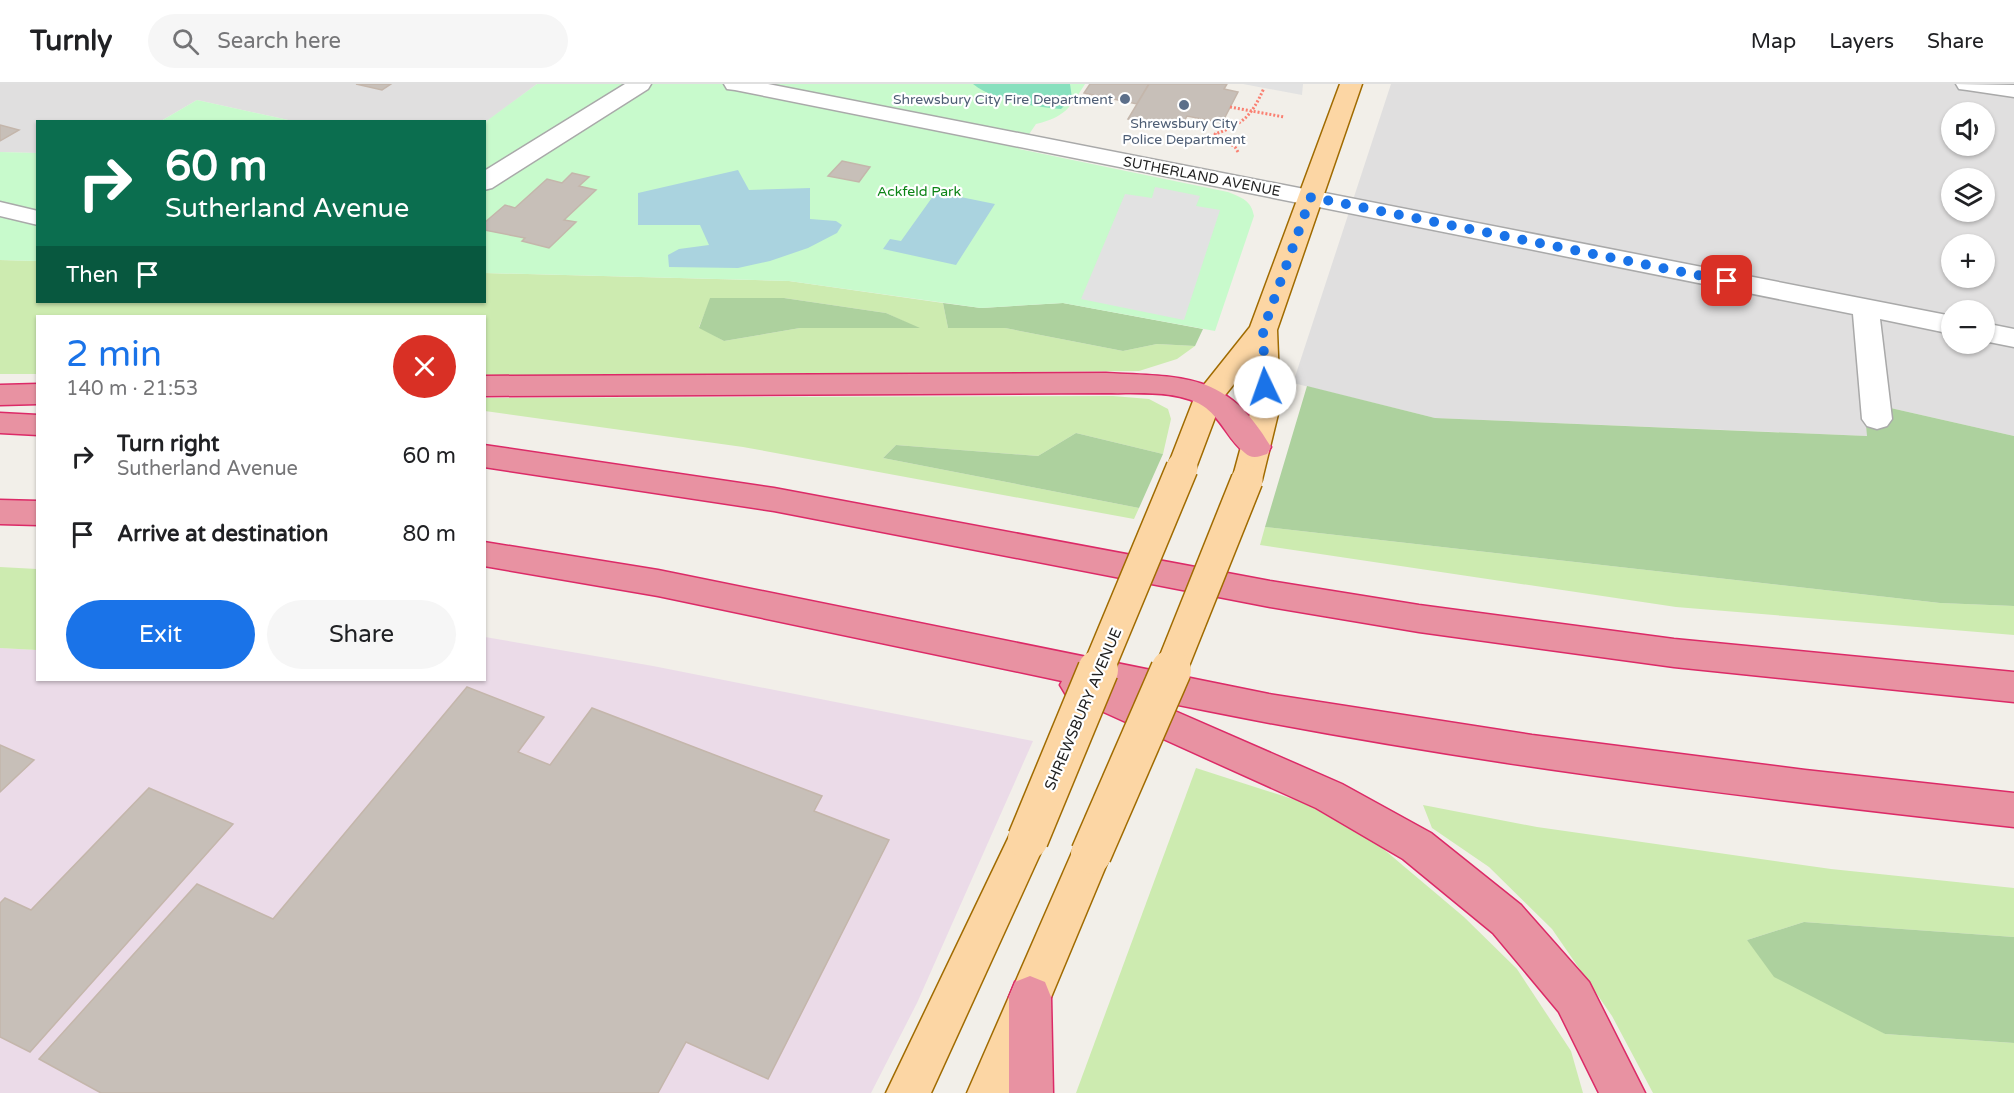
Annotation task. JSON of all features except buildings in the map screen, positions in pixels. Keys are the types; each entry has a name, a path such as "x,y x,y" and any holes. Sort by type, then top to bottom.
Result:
{"highway":[{"path":"486,386 1106,383 1167,386 1209,396 1233,418 1256,447"},
{"path":"0,395 36,394"},
{"path":"0,423 36,425"},
{"path":"486,456 608,472 817,507 1334,605 1588,643 1838,672 2014,687"},
{"path":"0,512 36,513"},
{"path":"486,554 658,583 1269,710 1532,752 1805,787 2014,810"},
{"path":"1022,660 1329,796 1418,846 1507,919 1574,997 1623,1093"},
{"path":"1030,997 1031,1093"}],"main road":[{"name":"SHREWSBURY AVENUE","path":"908,1093 1028,839 1182,468 1209,396 1263,330 1351,84"},
{"name":"SHREWSBURY AVENUE","path":"989,1093 1169,675 1247,480 1266,406 1263,330"}],"street":[{"path":"486,181 640,84"},
{"name":"SUTHERLAND AVENUE","path":"735,84 1941,324"},
{"path":"1967,84 2014,91"},
{"path":"0,209 36,216"},
{"path":"1866,309 1877,419"},
{"path":"1995,334 2014,338"}],"path":[{"path":"1240,155 1235,147 1215,134 1247,121 1264,88"},
{"path":"1230,107 1284,117"}],"shaded area":[{"path":"0,84 537,84 486,122 486,120 288,120 197,100 163,120 36,120 36,153 0,152"},
{"path":"1243,84 1303,84 1302,95"},
{"path":"1391,84 2014,84 2014,436 1864,402 1868,436 1435,418 1293,383"},
{"path":"1155,187 1200,196 1196,206 1220,210 1184,320 1081,299 1125,194 1152,198"},
{"path":"486,637 653,666 1033,741 917,1003 871,1093 0,1093 0,648 36,650 36,681 486,681"}],"green space":[{"name":"Ackfeld Park","path":"537,84 1085,84 1060,115 1036,124 1019,149 1228,192 1248,203 1254,216 1215,331 1063,303 981,308 789,281 486,273 486,122"},
{"path":"973,84 1070,84 1072,98 1061,109 1038,106 1003,99"},
{"path":"197,100 288,120 163,120"},
{"path":"0,152 36,153 36,261 0,260"},
{"path":"0,260 36,261 36,303 486,303 486,273 789,281 943,303 948,328 1005,328 1123,351 1157,344 1195,346 1177,359 1139,371 486,376 486,315 36,315 36,374 0,374","holes":["711,298 784,298 886,313 918,328 800,328 724,341 699,327"]},
{"path":"710,298 784,298 886,313 920,328 800,328 724,341 699,328"},
{"path":"943,303 981,308 1063,303 1203,329 1195,346 1157,344 1123,351 1005,328 948,328"},
{"path":"1307,386 1435,418 1867,436 1864,402 2014,436 2014,606 1940,603 1265,527"},
{"path":"1113,396 1149,399 1168,409 1171,419 1163,454 1076,433 1038,456 896,445 883,458 1139,508 1134,519 743,447 486,411 486,398"},
{"path":"1076,433 1163,454 1139,508 883,458 896,445 1038,456"},
{"path":"1265,527 1940,603 2014,606 2014,635 1676,607 1260,545"},
{"path":"0,567 36,569 36,650 0,648"},
{"path":"1196,768 1305,803 1381,847 1464,917 1517,969 1571,1051 1583,1093 1076,1093"},
{"path":"1423,805 1537,827 1831,869 2014,888 2014,937 1804,922 1747,940 1885,1034 2014,1043 2014,1093 1653,1093 1612,1016 1552,929 1489,867 1432,828"},
{"path":"1804,922 2014,937 2014,1043 1885,1034 1774,977 1747,940"}],"water":[{"path":"738,170 749,190 810,188 810,219 836,221 842,225 837,233 808,248 770,261 738,268 669,267 668,255 679,249 709,245 700,225 638,225 638,193"},
{"path":"936,192 995,204 956,265 883,249 890,239 901,241"}],"place":[{"name":"Shrewsbury City Fire Department","path":"1125,99"},
{"name":"Shrewsbury City Police Department","path":"1184,105"}],"route":[{"path":"1265,387 1263,330 1311,197 1727,281"}]}
